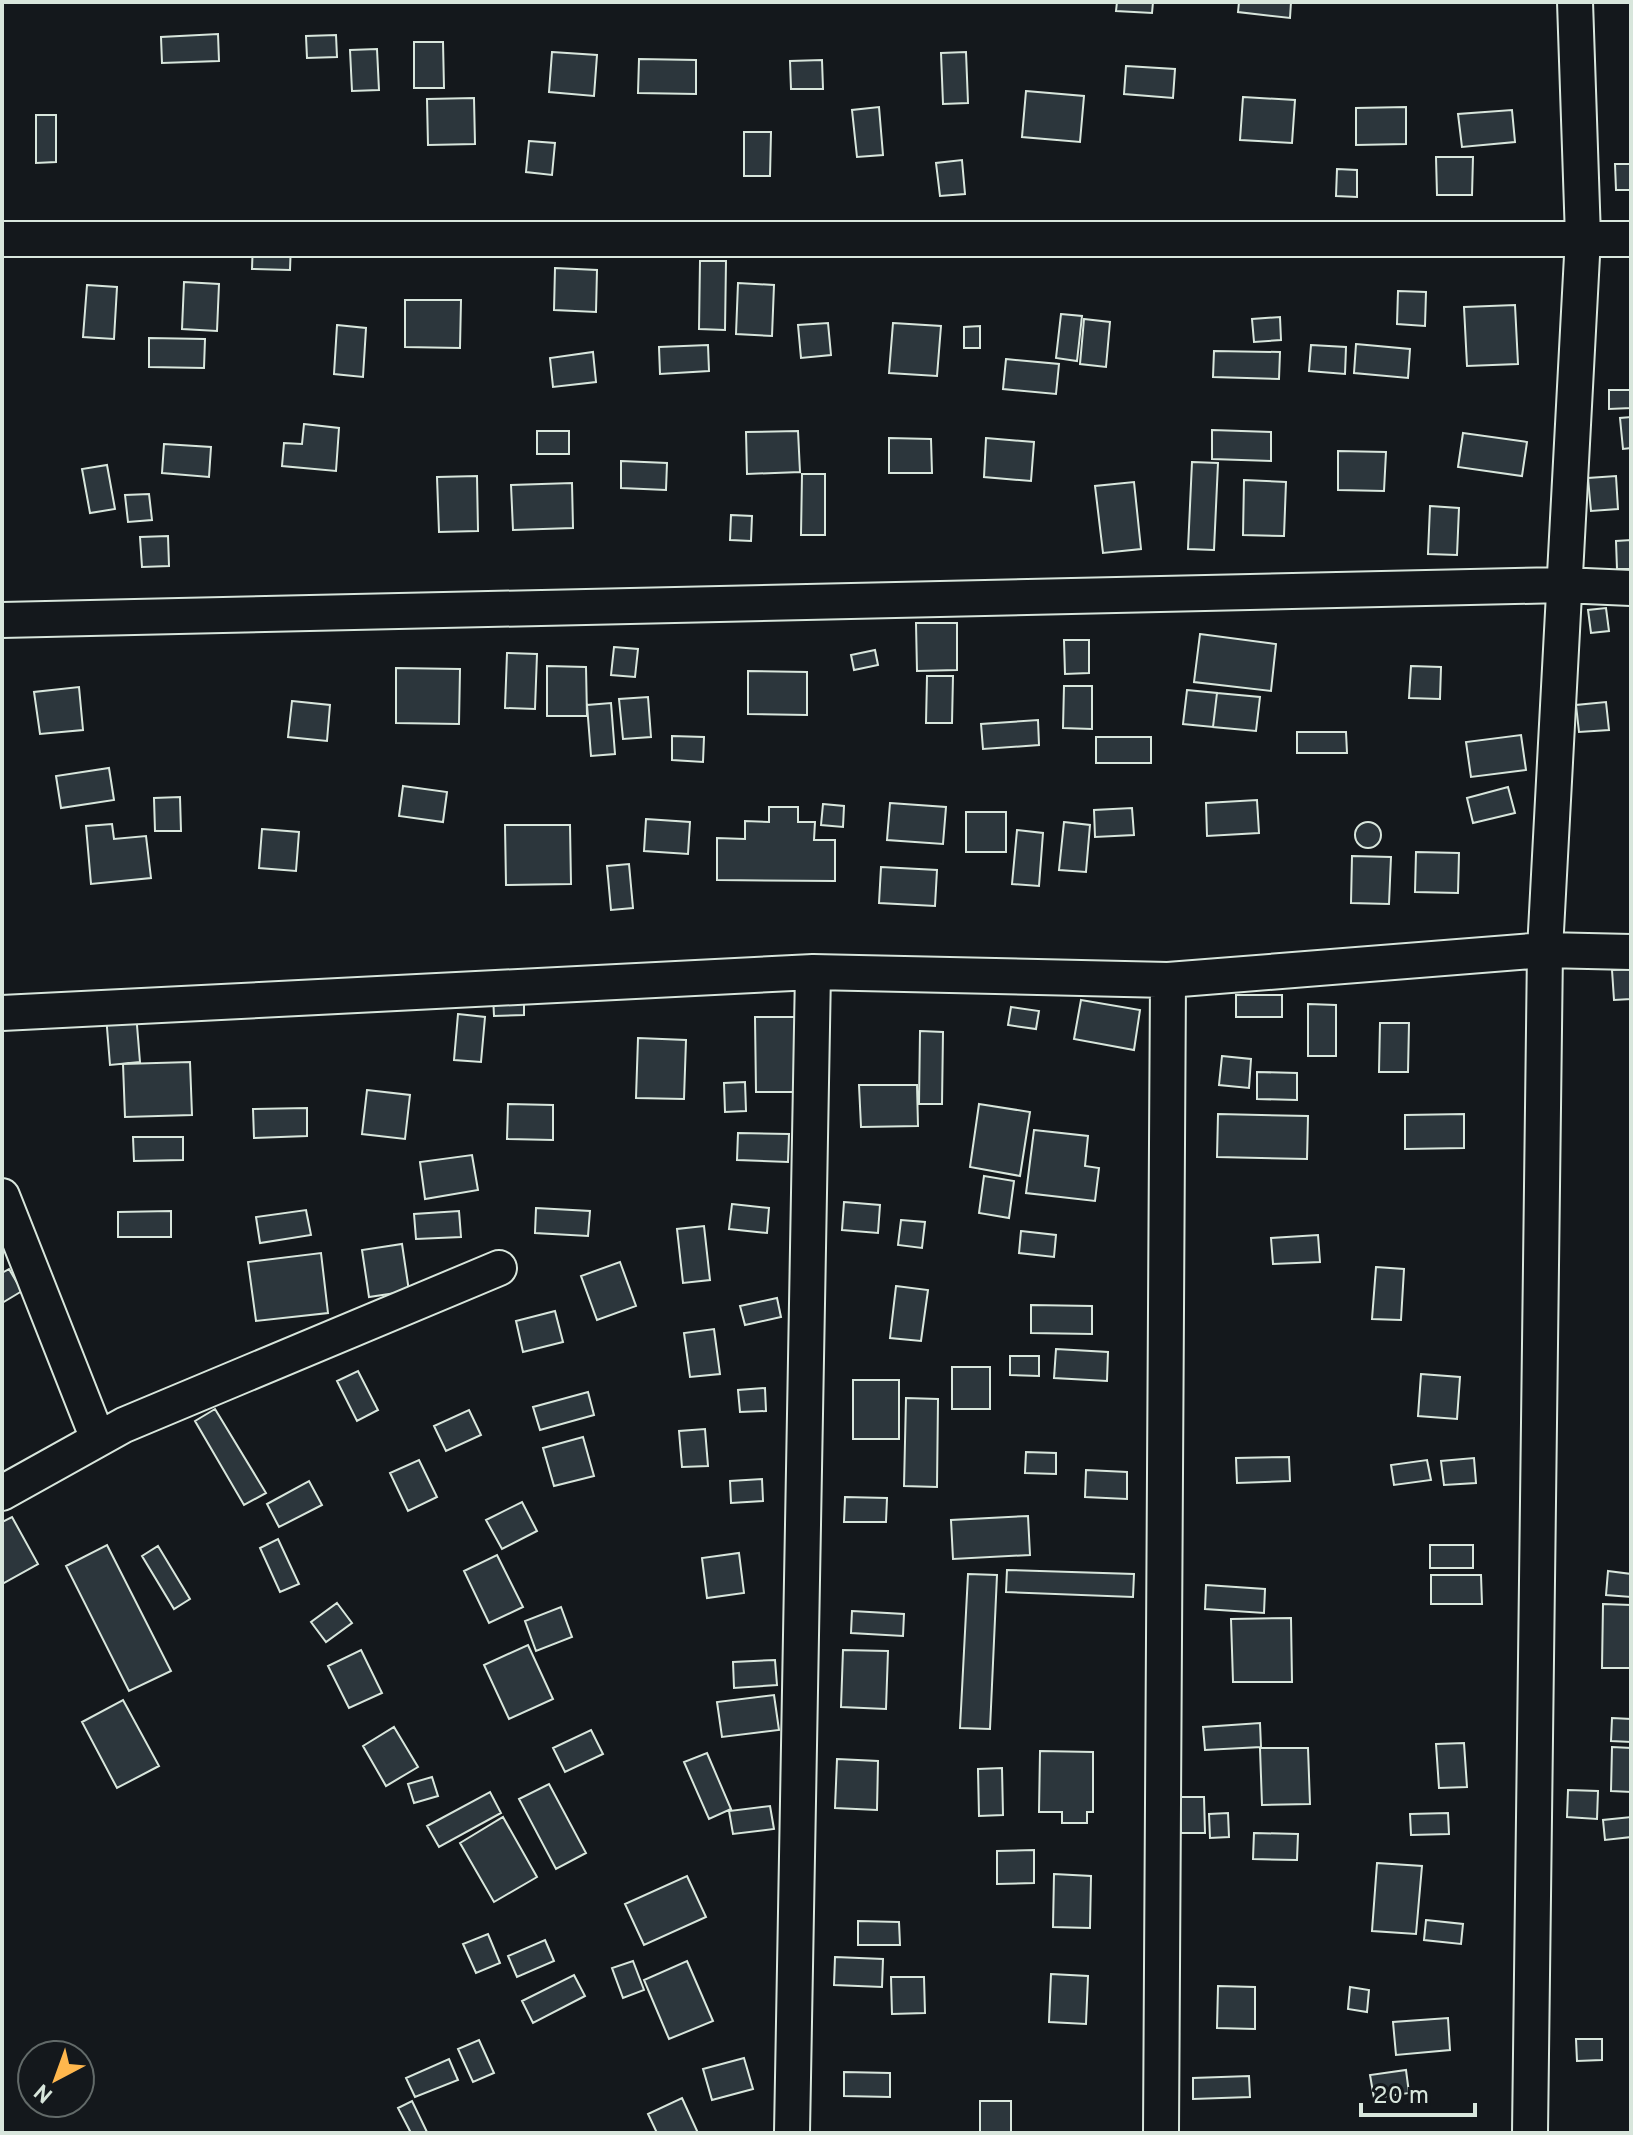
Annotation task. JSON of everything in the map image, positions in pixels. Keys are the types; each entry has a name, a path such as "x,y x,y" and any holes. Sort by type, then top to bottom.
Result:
{"street":[{"path":"1530,2133 1545,950 1583,237 1575,2"},
{"path":"2,239 1631,239"},
{"path":"2,620 1563,585 1631,588"},
{"path":"2,1013 813,972 1168,980 1545,950 1631,952"},
{"path":"792,2133 813,972"},
{"path":"1161,2133 1168,980"},
{"path":"2,1196 98,1439"},
{"path":"2,1493 124,1425 499,1268"}],"building":[{"path":"1117,2 1153,2 1152,13 1116,11"},
{"path":"1239,2 1291,2 1290,18 1238,12"},
{"path":"218,34 219,61 162,63 161,37"},
{"path":"336,35 337,57 307,58 306,36"},
{"path":"414,42 443,42 444,88 414,88"},
{"path":"377,49 379,90 352,91 350,50"},
{"path":"552,52 597,55 594,96 549,92"},
{"path":"966,52 968,103 943,104 941,53"},
{"path":"639,59 696,60 696,94 638,93"},
{"path":"822,60 823,89 791,89 790,61"},
{"path":"1126,66 1175,69 1173,98 1124,94"},
{"path":"1026,91 1084,96 1080,142 1022,137"},
{"path":"1243,97 1295,100 1292,143 1240,140"},
{"path":"474,98 475,144 428,145 427,99"},
{"path":"879,107 883,155 857,157 852,110"},
{"path":"1406,107 1406,144 1356,145 1356,108"},
{"path":"1512,110 1515,142 1462,147 1458,114"},
{"path":"36,115 56,115 56,162 36,163"},
{"path":"744,132 771,132 770,176 744,176"},
{"path":"529,141 555,143 552,175 526,172"},
{"path":"1436,157 1473,157 1472,195 1437,195"},
{"path":"962,160 965,194 940,196 936,163"},
{"path":"1615,164 1631,164 1631,190 1616,190"},
{"path":"1337,169 1357,170 1357,197 1336,196"},
{"path":"253,241 291,242 290,270 252,269"},
{"path":"700,261 726,261 725,330 699,329"},
{"path":"555,268 597,270 596,312 554,310"},
{"path":"184,282 219,284 217,331 182,329"},
{"path":"738,283 774,285 772,336 736,334"},
{"path":"87,285 117,287 114,339 83,337"},
{"path":"1398,291 1426,292 1425,326 1397,324"},
{"path":"405,300 461,300 460,348 405,347"},
{"path":"1515,305 1518,364 1467,366 1464,307"},
{"path":"1061,314 1082,316 1077,361 1056,358"},
{"path":"1280,317 1281,340 1254,342 1252,319"},
{"path":"1084,319 1110,322 1106,367 1080,364"},
{"path":"828,323 831,355 801,358 798,325"},
{"path":"893,323 941,326 937,376 889,373"},
{"path":"337,325 366,328 363,377 334,374"},
{"path":"980,326 980,348 964,348 964,327"},
{"path":"149,338 205,339 204,368 149,367"},
{"path":"1356,344 1410,349 1408,378 1354,373"},
{"path":"708,345 709,371 660,374 659,347"},
{"path":"1311,345 1346,347 1345,374 1309,371"},
{"path":"1214,351 1280,352 1279,379 1213,377"},
{"path":"593,352 596,382 553,387 550,358"},
{"path":"1006,359 1059,364 1056,394 1003,389"},
{"path":"1609,390 1631,390 1631,408 1609,409"},
{"path":"1631,417 1631,448 1623,449 1620,418"},
{"path":"304,424 339,428 336,471 282,466 284,443 302,444"},
{"path":"1212,430 1271,432 1271,461 1212,459"},
{"path":"537,431 569,431 569,454 537,454"},
{"path":"798,431 800,472 747,474 746,432"},
{"path":"1463,433 1527,442 1522,476 1458,467"},
{"path":"889,438 931,439 932,473 889,473"},
{"path":"986,438 1034,442 1031,481 984,477"},
{"path":"164,444 211,447 209,477 162,473"},
{"path":"1338,451 1386,452 1384,491 1338,490"},
{"path":"621,461 667,463 666,490 621,488"},
{"path":"1192,462 1218,463 1214,550 1188,549"},
{"path":"107,465 115,509 90,513 82,469"},
{"path":"802,474 825,474 825,535 801,535"},
{"path":"477,476 478,531 439,532 437,477"},
{"path":"1616,476 1618,509 1591,511 1588,478"},
{"path":"1244,480 1286,482 1284,536 1243,535"},
{"path":"1134,482 1141,549 1103,553 1095,486"},
{"path":"572,483 573,528 513,530 511,485"},
{"path":"149,494 152,520 128,522 125,495"},
{"path":"1430,506 1459,508 1457,555 1428,554"},
{"path":"731,515 752,516 751,541 730,540"},
{"path":"168,536 169,566 142,567 140,537"},
{"path":"1631,540 1631,569 1617,569 1616,541"},
{"path":"1606,608 1609,631 1591,633 1588,610"},
{"path":"916,623 957,623 957,670 917,671"},
{"path":"1200,634 1276,644 1271,691 1194,682"},
{"path":"1064,640 1089,640 1089,673 1065,674"},
{"path":"614,647 638,649 635,677 611,675"},
{"path":"875,650 878,665 854,670 851,655"},
{"path":"507,653 537,654 535,709 505,708"},
{"path":"547,666 586,667 587,716 547,716"},
{"path":"1411,666 1441,667 1440,699 1409,698"},
{"path":"396,668 460,669 459,724 396,723"},
{"path":"748,671 807,672 807,715 748,714"},
{"path":"927,676 953,676 952,723 926,723"},
{"path":"1064,686 1092,686 1092,729 1063,728"},
{"path":"79,687 83,730 40,734 34,692"},
{"path":"1187,690 1217,693 1213,727 1183,724"},
{"path":"1217,693 1260,697 1256,731 1213,727"},
{"path":"648,697 651,737 623,739 619,699"},
{"path":"292,701 330,705 327,741 288,737"},
{"path":"1606,702 1609,730 1579,732 1576,705"},
{"path":"611,703 615,754 591,756 587,705"},
{"path":"1038,720 1039,745 983,749 981,724"},
{"path":"1297,732 1346,732 1347,753 1297,753"},
{"path":"1521,735 1526,770 1471,777 1466,742"},
{"path":"672,736 704,737 703,762 672,760"},
{"path":"1096,737 1151,737 1151,763 1096,763"},
{"path":"109,768 114,800 61,808 56,776"},
{"path":"403,786 447,792 443,822 399,816"},
{"path":"1508,787 1515,813 1473,823 1467,798"},
{"path":"180,797 181,831 155,831 154,798"},
{"path":"1257,800 1259,833 1207,836 1206,803"},
{"path":"890,803 946,807 943,844 887,840"},
{"path":"823,804 844,806 843,827 821,825"},
{"path":"769,807 798,807 798,822 815,822 814,840 835,840 835,881 717,880 717,838 745,839 745,821 769,822"},
{"path":"1132,808 1134,835 1095,837 1094,810"},
{"path":"966,812 1006,812 1006,852 966,852"},
{"path":"646,819 690,822 688,854 644,851"},
{"path":"1064,822 1090,825 1086,872 1059,870"},
{"path":"1368,822 1377,826 1381,835 1377,844 1368,848 1359,844 1355,835 1359,826"},
{"path":"112,824 114,839 146,836 151,878 91,884 86,826"},
{"path":"505,825 570,825 571,884 506,885"},
{"path":"262,829 299,832 296,871 259,868"},
{"path":"1017,830 1043,833 1039,886 1012,884"},
{"path":"1416,852 1459,853 1458,893 1415,892"},
{"path":"1352,856 1391,857 1389,904 1351,903"},
{"path":"629,864 633,908 611,910 607,866"},
{"path":"881,867 937,870 935,906 879,903"},
{"path":"1631,969 1631,999 1614,1000 1612,970"},
{"path":"524,994 524,1015 494,1016 493,995"},
{"path":"1236,995 1282,995 1282,1017 1236,1017"},
{"path":"1081,1000 1140,1010 1134,1050 1074,1039"},
{"path":"1308,1004 1336,1005 1336,1056 1308,1056"},
{"path":"1011,1007 1039,1011 1036,1029 1008,1025"},
{"path":"136,1013 140,1062 110,1065 106,1015"},
{"path":"458,1014 485,1017 481,1062 454,1060"},
{"path":"755,1017 808,1017 809,1092 756,1092"},
{"path":"1380,1023 1409,1023 1408,1072 1379,1072"},
{"path":"920,1031 943,1032 942,1104 919,1104"},
{"path":"638,1038 686,1040 684,1099 636,1098"},
{"path":"1222,1056 1251,1059 1249,1088 1219,1085"},
{"path":"190,1062 192,1115 125,1117 123,1064"},
{"path":"1257,1072 1297,1073 1297,1100 1257,1099"},
{"path":"745,1082 746,1111 725,1112 724,1083"},
{"path":"859,1085 917,1085 918,1126 861,1127"},
{"path":"367,1090 410,1095 405,1139 362,1134"},
{"path":"508,1104 553,1105 553,1140 507,1139"},
{"path":"979,1104 1030,1112 1020,1176 970,1167"},
{"path":"307,1108 307,1136 254,1138 253,1109"},
{"path":"1218,1114 1308,1116 1307,1159 1217,1157"},
{"path":"1464,1114 1464,1148 1405,1149 1405,1115"},
{"path":"1034,1130 1088,1136 1085,1166 1099,1168 1095,1201 1026,1193"},
{"path":"738,1133 789,1134 788,1162 737,1160"},
{"path":"133,1137 183,1137 183,1160 134,1161"},
{"path":"472,1155 478,1190 425,1199 420,1162"},
{"path":"984,1176 1014,1181 1009,1218 979,1213"},
{"path":"844,1202 880,1205 878,1233 842,1230"},
{"path":"732,1204 769,1208 767,1233 729,1229"},
{"path":"536,1208 590,1211 588,1236 535,1233"},
{"path":"306,1210 311,1235 260,1243 256,1217"},
{"path":"171,1211 171,1237 118,1237 118,1212"},
{"path":"459,1211 461,1237 416,1239 414,1214"},
{"path":"901,1220 925,1222 922,1248 898,1245"},
{"path":"704,1226 710,1280 683,1283 677,1229"},
{"path":"1021,1231 1056,1235 1054,1257 1019,1253"},
{"path":"1318,1235 1320,1262 1273,1264 1271,1238"},
{"path":"402,1244 409,1291 369,1297 362,1250"},
{"path":"321,1253 328,1313 256,1321 248,1262"},
{"path":"620,1262 636,1306 597,1320 581,1276"},
{"path":"1376,1267 1404,1269 1401,1320 1372,1319"},
{"path":"9,1269 22,1291 2,1303 2,1273"},
{"path":"896,1286 928,1290 921,1341 890,1338"},
{"path":"777,1298 781,1317 745,1325 740,1306"},
{"path":"1031,1305 1092,1306 1092,1334 1031,1333"},
{"path":"555,1311 563,1342 523,1352 516,1321"},
{"path":"714,1329 720,1374 690,1377 684,1333"},
{"path":"1056,1349 1108,1352 1107,1381 1054,1378"},
{"path":"1010,1356 1039,1356 1039,1376 1010,1375"},
{"path":"952,1367 990,1367 990,1409 952,1409"},
{"path":"358,1371 378,1410 357,1421 337,1381"},
{"path":"1421,1374 1460,1377 1457,1419 1418,1416"},
{"path":"853,1380 899,1380 899,1439 853,1439"},
{"path":"765,1388 766,1411 740,1412 738,1390"},
{"path":"588,1392 594,1415 540,1430 533,1407"},
{"path":"906,1398 938,1399 937,1487 904,1486"},
{"path":"215,1409 266,1493 244,1505 195,1421"},
{"path":"469,1410 481,1435 446,1451 434,1426"},
{"path":"705,1429 708,1466 682,1467 679,1431"},
{"path":"583,1437 594,1476 554,1486 543,1448"},
{"path":"1026,1452 1056,1453 1056,1474 1025,1473"},
{"path":"1289,1457 1290,1481 1237,1483 1236,1458"},
{"path":"1474,1458 1476,1483 1444,1485 1441,1461"},
{"path":"419,1460 437,1497 408,1511 390,1473"},
{"path":"1427,1460 1431,1480 1394,1485 1391,1465"},
{"path":"1086,1470 1127,1472 1127,1499 1085,1497"},
{"path":"762,1479 763,1501 731,1503 730,1481"},
{"path":"309,1481 322,1505 279,1527 267,1504"},
{"path":"845,1497 887,1498 886,1522 844,1522"},
{"path":"522,1502 537,1531 502,1549 486,1520"},
{"path":"1028,1516 1030,1555 953,1559 951,1520"},
{"path":"12,1517 38,1564 2,1584 2,1522"},
{"path":"278,1539 299,1584 280,1592 260,1548"},
{"path":"107,1545 171,1671 129,1691 66,1566"},
{"path":"1430,1545 1473,1545 1473,1568 1430,1568"},
{"path":"158,1546 190,1599 174,1609 142,1556"},
{"path":"739,1553 744,1593 707,1598 702,1558"},
{"path":"497,1555 523,1607 489,1623 464,1571"},
{"path":"1007,1570 1134,1574 1133,1597 1006,1592"},
{"path":"1608,1571 1631,1574 1631,1597 1606,1595"},
{"path":"968,1574 997,1575 990,1729 960,1728"},
{"path":"1431,1575 1481,1575 1482,1604 1431,1604"},
{"path":"1206,1585 1265,1589 1264,1613 1205,1609"},
{"path":"337,1603 352,1623 326,1642 311,1622"},
{"path":"1603,1604 1631,1605 1631,1668 1602,1668"},
{"path":"561,1607 572,1637 536,1651 525,1621"},
{"path":"852,1611 904,1614 903,1636 851,1633"},
{"path":"1291,1618 1292,1682 1233,1682 1231,1619"},
{"path":"528,1645 553,1699 509,1719 484,1665"},
{"path":"361,1650 382,1693 349,1708 328,1666"},
{"path":"843,1650 888,1651 886,1709 841,1707"},
{"path":"775,1660 777,1685 734,1688 733,1662"},
{"path":"774,1695 779,1730 722,1737 717,1702"},
{"path":"123,1700 159,1766 117,1788 82,1722"},
{"path":"1612,1718 1631,1719 1631,1742 1611,1741"},
{"path":"1260,1723 1261,1747 1205,1750 1203,1727"},
{"path":"394,1727 418,1767 386,1786 363,1746"},
{"path":"591,1730 603,1754 565,1772 553,1748"},
{"path":"1464,1743 1467,1787 1439,1788 1436,1744"},
{"path":"1612,1747 1631,1748 1631,1792 1611,1791"},
{"path":"1260,1748 1308,1748 1310,1804 1262,1805"},
{"path":"1040,1751 1093,1752 1093,1812 1087,1812 1087,1823 1062,1823 1062,1812 1039,1812"},
{"path":"707,1753 731,1809 709,1819 684,1762"},
{"path":"837,1759 878,1761 877,1810 835,1808"},
{"path":"1002,1768 1003,1815 979,1816 978,1769"},
{"path":"432,1777 438,1796 414,1803 408,1784"},
{"path":"549,1784 586,1853 556,1869 519,1799"},
{"path":"1568,1790 1598,1791 1597,1819 1567,1817"},
{"path":"490,1792 501,1813 439,1847 427,1826"},
{"path":"1180,1797 1204,1797 1205,1833 1181,1833"},
{"path":"770,1806 774,1829 733,1834 729,1811"},
{"path":"1228,1813 1229,1837 1210,1838 1209,1814"},
{"path":"1448,1813 1449,1834 1411,1835 1410,1814"},
{"path":"503,1817 537,1877 494,1902 460,1843"},
{"path":"1631,1817 1631,1837 1605,1840 1603,1820"},
{"path":"1254,1833 1298,1834 1297,1860 1253,1859"},
{"path":"1034,1850 1034,1883 997,1884 997,1851"},
{"path":"1377,1863 1422,1866 1416,1934 1372,1931"},
{"path":"1054,1874 1091,1876 1090,1928 1053,1927"},
{"path":"687,1876 706,1917 644,1945 625,1904"},
{"path":"1426,1920 1463,1924 1461,1944 1424,1940"},
{"path":"858,1921 899,1922 900,1945 858,1945"},
{"path":"488,1934 500,1963 476,1973 463,1944"},
{"path":"545,1940 554,1961 517,1977 508,1956"},
{"path":"835,1957 883,1959 882,1987 834,1985"},
{"path":"633,1961 644,1990 623,1998 612,1968"},
{"path":"687,1961 713,2021 669,2039 644,1980"},
{"path":"1051,1974 1088,1976 1086,2024 1049,2022"},
{"path":"574,1975 585,1996 533,2023 522,2001"},
{"path":"891,1977 924,1977 925,2013 892,2014"},
{"path":"1218,1986 1255,1987 1255,2029 1217,2028"},
{"path":"1350,1987 1369,1990 1367,2012 1348,2009"},
{"path":"1448,2018 1450,2050 1396,2055 1393,2022"},
{"path":"1576,2039 1602,2039 1602,2060 1577,2061"},
{"path":"479,2040 494,2073 473,2082 458,2049"},
{"path":"744,2058 753,2089 712,2100 703,2069"},
{"path":"449,2059 458,2080 415,2097 406,2078"},
{"path":"1406,2070 1409,2093 1374,2098 1370,2075"},
{"path":"844,2072 890,2073 890,2097 844,2096"},
{"path":"1249,2076 1250,2097 1193,2099 1193,2078"},
{"path":"682,2098 698,2133 657,2133 648,2114"},
{"path":"412,2101 425,2133 411,2133 398,2108"},
{"path":"980,2101 1011,2101 1011,2133 980,2133"}]}
